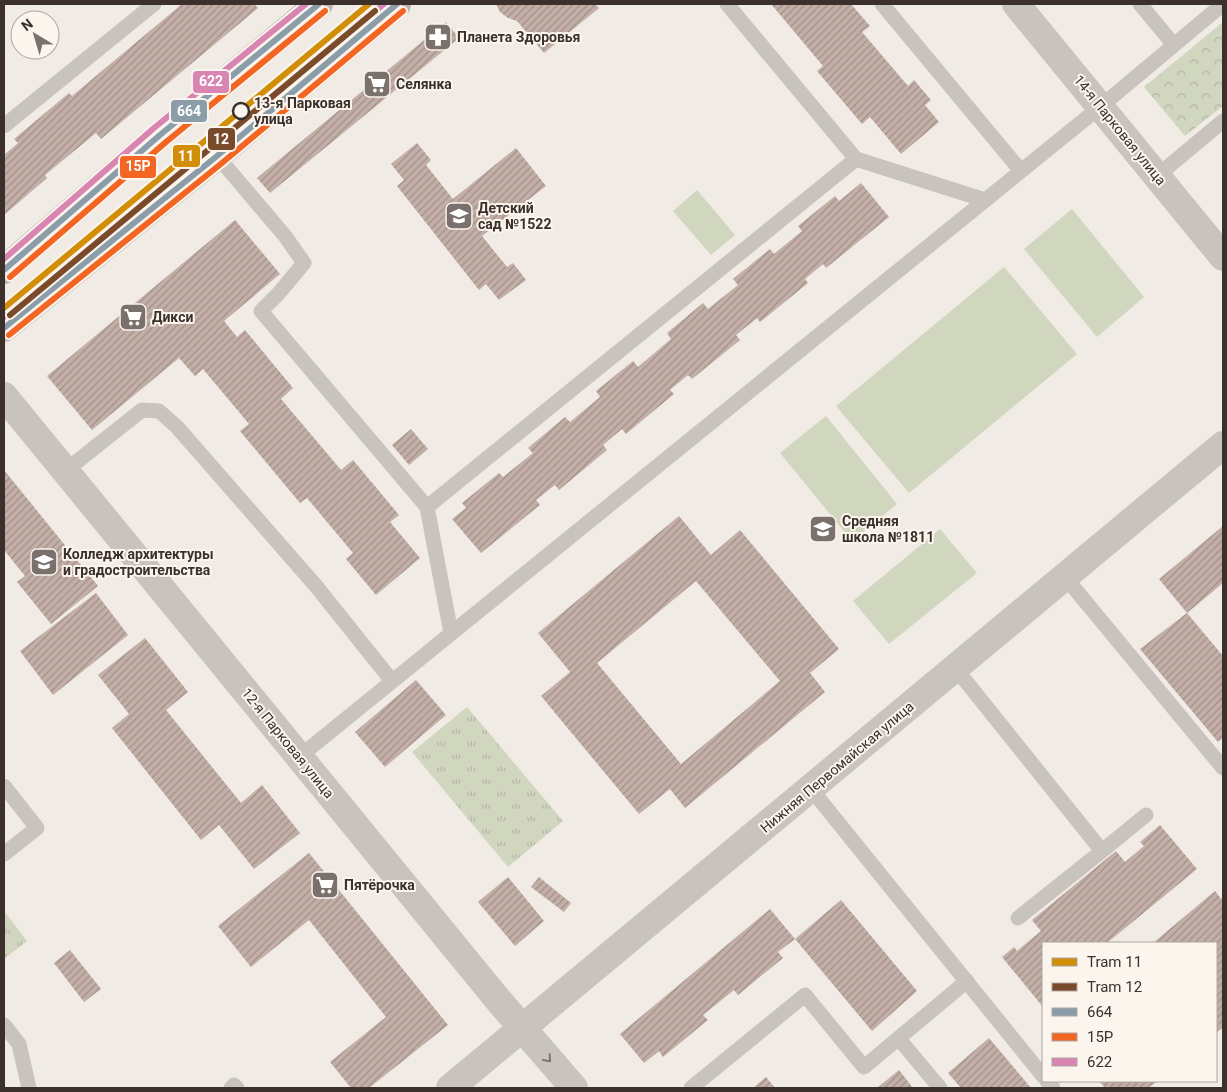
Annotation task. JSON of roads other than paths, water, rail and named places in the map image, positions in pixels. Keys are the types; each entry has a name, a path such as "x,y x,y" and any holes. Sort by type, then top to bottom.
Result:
{"main road":[{"path":"4,270 160,135 319,4"},
{"path":"4,328 217,156 392,5"}],"street":[{"name":"14-я Парковая улица","path":"1016,4 1223,257"},
{"name":"12-я Парковая улица","path":"4,396 522,1029 574,1088"},
{"name":"Нижняя Первомайская улица","path":"450,1088 1223,445"}],"lane":[{"path":"4,126 154,4"},
{"path":"727,4 856,159 985,200"},
{"path":"882,4 1021,170"},
{"path":"1140,4 1174,45"},
{"path":"299,757 1100,107 1223,4"},
{"path":"1157,176 1223,121"},
{"path":"217,156 285,236 304,263 280,293 261,311 427,508 451,633"},
{"path":"427,508 856,159"},
{"path":"65,471 142,410 159,411 177,427 316,586 348,637 392,681"},
{"path":"1065,577 1223,768"},
{"path":"956,669 1102,851"},
{"path":"4,786 37,828 4,854"},
{"path":"811,789 1042,1075"},
{"path":"1018,918 1146,815"},
{"path":"692,1088 805,995 864,1067 967,982"},
{"path":"4,1025 19,1044 29,1088"},
{"path":"899,1039 932,1085"},
{"path":"231,1088 234,1085 237,1088"}],"tram line":[{"name":"11","path":"4,308 369,4"},
{"name":"12","path":"10,315 375,11"}],"place":[{"name":"Планета Здоровья","path":"438,37"},
{"name":"Селянка","path":"377,84"},
{"name":"13-я Парковая улица","path":"241,111"},
{"name":"Детский сад №1522","path":"459,216"},
{"name":"Дикси","path":"133,317"},
{"name":"Средняя школа №1811","path":"823,529"},
{"name":"Колледж архитектуры и градостроительства","path":"44,562"},
{"name":"Пятёрочка","path":"325,885"}]}
